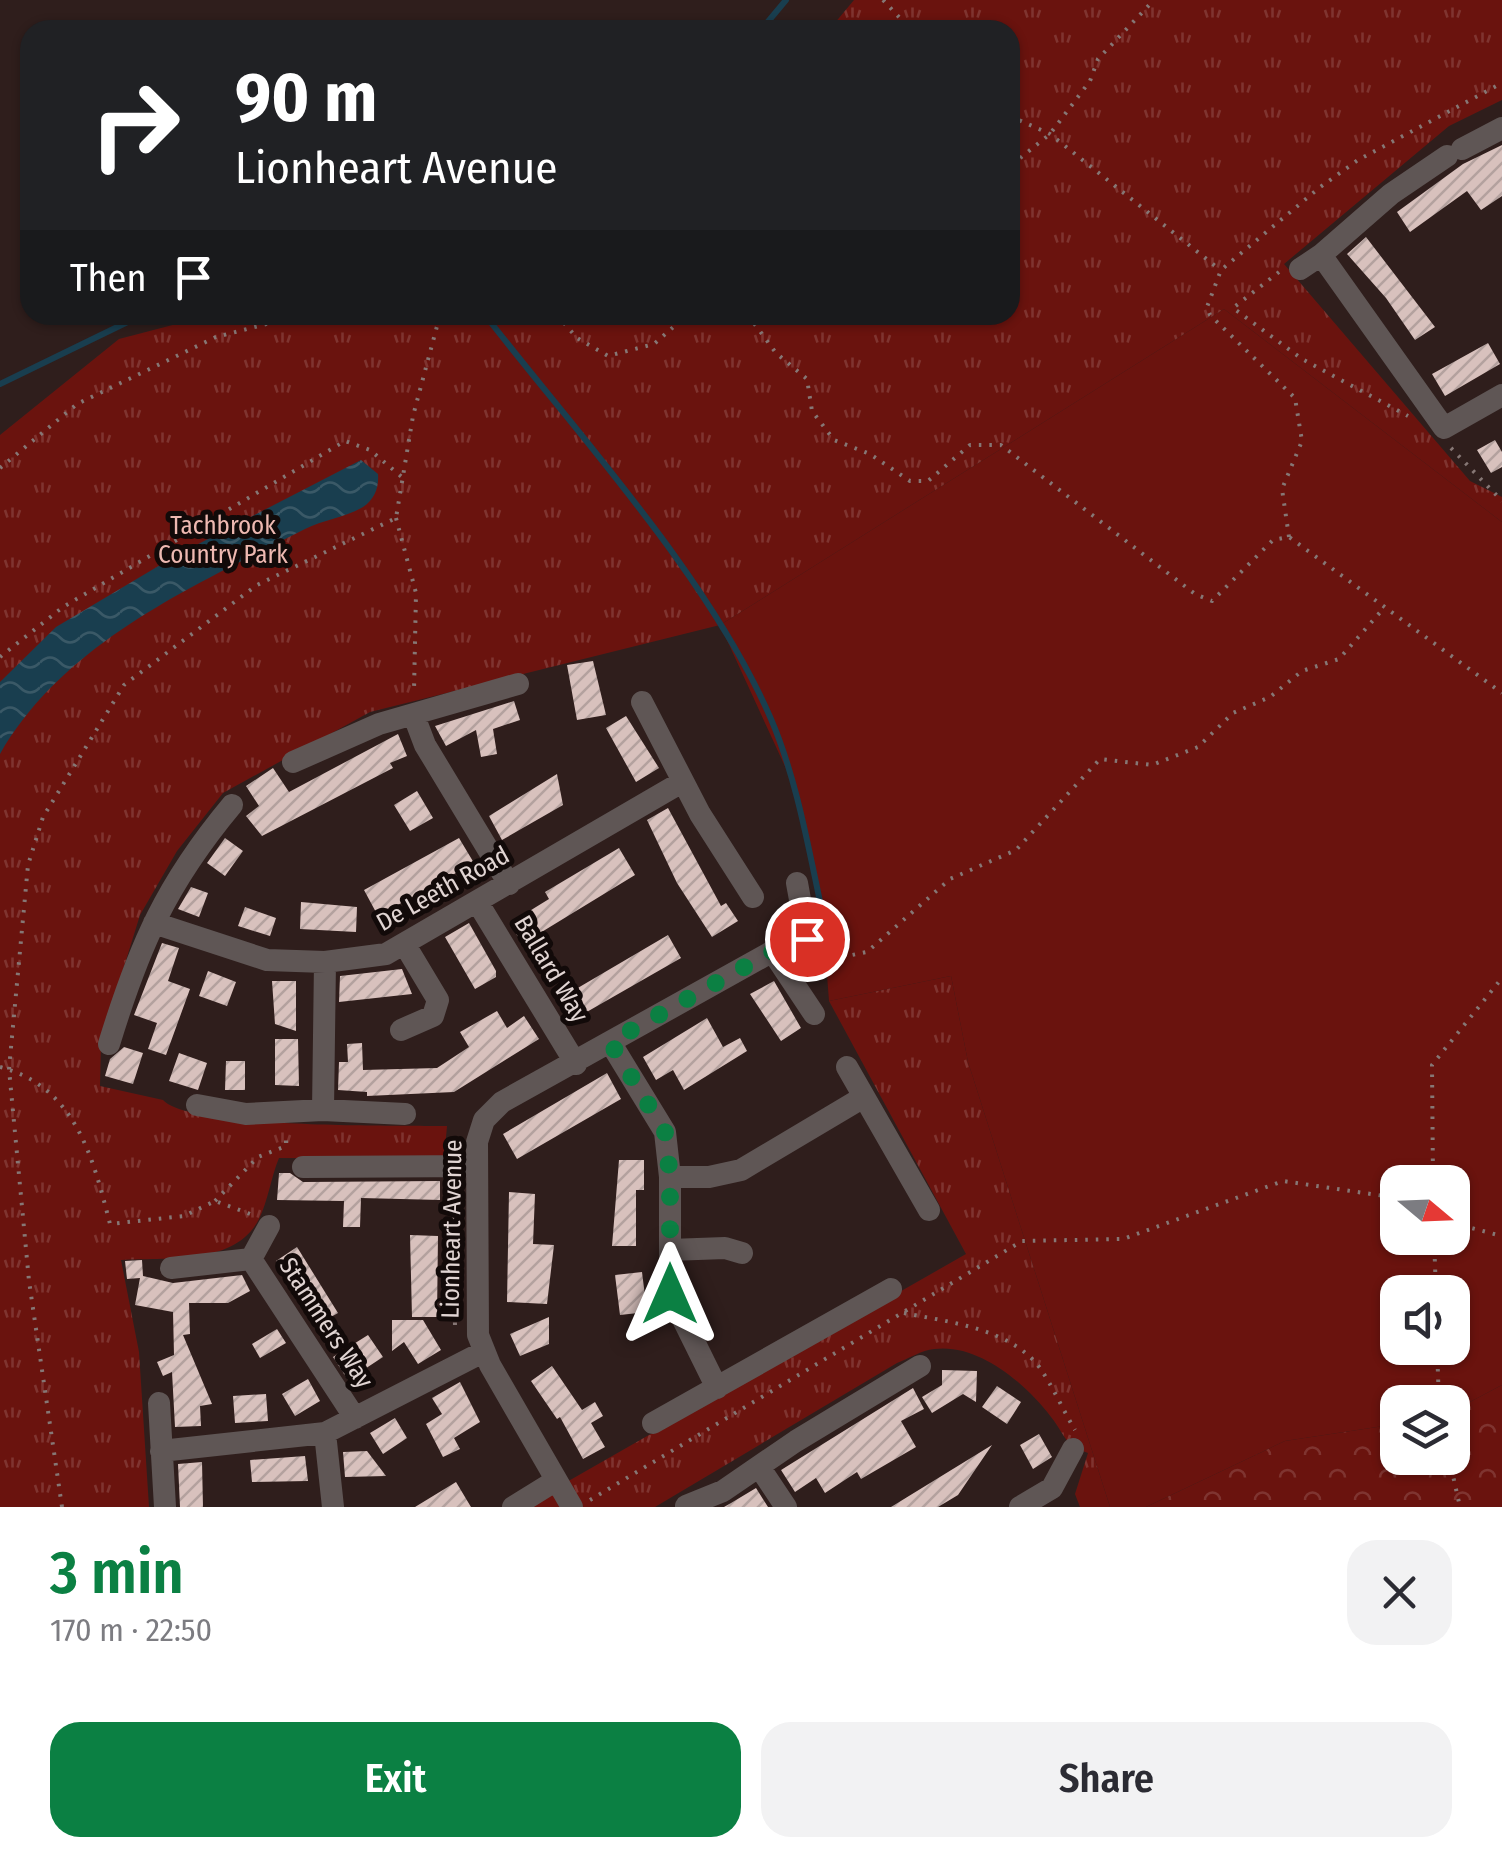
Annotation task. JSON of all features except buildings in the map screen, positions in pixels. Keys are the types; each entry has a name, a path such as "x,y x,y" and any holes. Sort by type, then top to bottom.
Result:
{"street":[{"path":"1300,268 1391,194 1455,152 1502,128"},
{"path":"1329,248 1444,428 1502,395"},
{"path":"293,762 379,724 518,684"},
{"path":"642,702 667,743 700,814 753,897"},
{"path":"414,716 425,745 509,884"},
{"name":"De Leeth Road","path":"154,923 250,958 325,962 386,954 682,782"},
{"path":"109,1044 136,956 175,881 232,805"},
{"path":"797,882 805,928 822,963"},
{"name":"Ballard Way","path":"478,903 576,1064"},
{"name":"Lionheart Avenue","path":"575,1507 472,1357 478,1335 480,1131 492,1110 772,951 805,928"},
{"path":"401,1030 434,1016 438,1000 405,945"},
{"path":"772,951 814,1014"},
{"path":"323,1110 325,962"},
{"path":"610,1042 665,1132 670,1176 670,1294 717,1388"},
{"path":"846,1067 881,1134 929,1210"},
{"path":"670,1176 709,1178 741,1170 862,1098"},
{"path":"197,1105 246,1114 323,1110 406,1114"},
{"path":"303,1157 478,1166"},
{"name":"Stammers Way","path":"171,1268 250,1259 269,1226"},
{"path":"670,1250 725,1248 742,1253"},
{"name":"Stammers Way","path":"250,1259 355,1418"},
{"path":"653,1423 891,1288"},
{"path":"161,1450 326,1433 472,1357"},
{"path":"686,1506 723,1491 796,1441 920,1366"},
{"path":"159,1403 165,1507"},
{"path":"326,1433 333,1507"},
{"path":"1020,1507 1058,1497 1074,1450"},
{"path":"760,1468 786,1507"},
{"path":"513,1507 555,1481"}],"path":[{"path":"882,0 901,20"},
{"path":"1020,158 1050,134 1090,82 1098,59 1154,0"},
{"path":"1020,120 1050,134 1221,270"},
{"path":"0,468 76,404 216,337 262,325"},
{"path":"414,716 416,593 396,518 412,416 437,325"},
{"path":"565,325 576,338 608,356 654,344 676,325"},
{"path":"755,325 776,353 807,378 812,412 834,440 870,454 910,481 928,481 970,444 1001,445 1195,594 1212,601 1273,540 1288,537 1502,694"},
{"path":"0,657 63,607 345,442 370,450 403,478"},
{"path":"1480,482 1502,501"},
{"path":"62,1507 29,1280 9,1070 28,865 43,816 124,685 257,585 396,518"},
{"path":"822,963 867,952 950,879 1016,850 1100,759 1152,765 1198,747 1233,713 1270,697 1302,671 1339,659 1385,608"},
{"path":"1433,1165 1432,1065 1502,978"},
{"path":"0,1067 60,1098 90,1148 110,1224 184,1216 214,1201 258,1157 286,1146"},
{"path":"286,1146 287,1110"},
{"path":"286,1146 303,1157"},
{"path":"453,1166 455,1336 472,1357"},
{"path":"575,1507 1022,1241 1124,1239 1283,1181 1380,1195"},
{"path":"214,1201 240,1207 269,1226"},
{"path":"1470,1228 1502,1236"},
{"path":"902,1312 977,1329 1009,1344 1038,1365 1075,1430 1074,1450"},
{"path":"1453,1475 1460,1507"}],"green space":[{"name":"Tachbrook Country Park","path":"854,0 1502,0 1502,100 1449,126 1284,264 1470,481 1502,497 1502,522 1224,309 720,625 370,712 223,793 177,851 140,915 101,1041 100,1086 163,1100 180,1109 251,1121 447,1126 444,1159 279,1158 259,1219 234,1245 198,1256 121,1260 139,1352 149,1507 0,1507 0,435 119,339 173,325 1020,325 1020,20 837,20"},
{"path":"1224,309 1502,522 1502,1385 1470,1402 1470,1385 1380,1385 1380,1427 1285,1441 1146,1507 1110,1507 968,1062 951,976 829,1001 822,911 794,786 720,625"},
{"path":"951,976 968,1062 1110,1507 1080,1507 1075,1494 1088,1453 1069,1442 1015,1379 984,1359 951,1349 929,1350 897,1363 655,1507 523,1507 966,1254 829,1001"},
{"path":"1502,1385 1502,1507 1146,1507 1285,1441 1380,1427 1380,1475 1470,1475 1470,1402"}],"water":[{"path":"361,460 378,474 378,484 367,504 305,529 135,620 59,679 27,714 0,754 0,682 56,627 177,555"}],"waterway":[{"path":"769,20 786,0"},
{"path":"0,384 121,325"},
{"path":"493,325 641,510 714,614 745,666 788,766 822,911"}],"route":[{"path":"670,1294 670,1176 665,1132 610,1042 782,946 807,939"}]}
